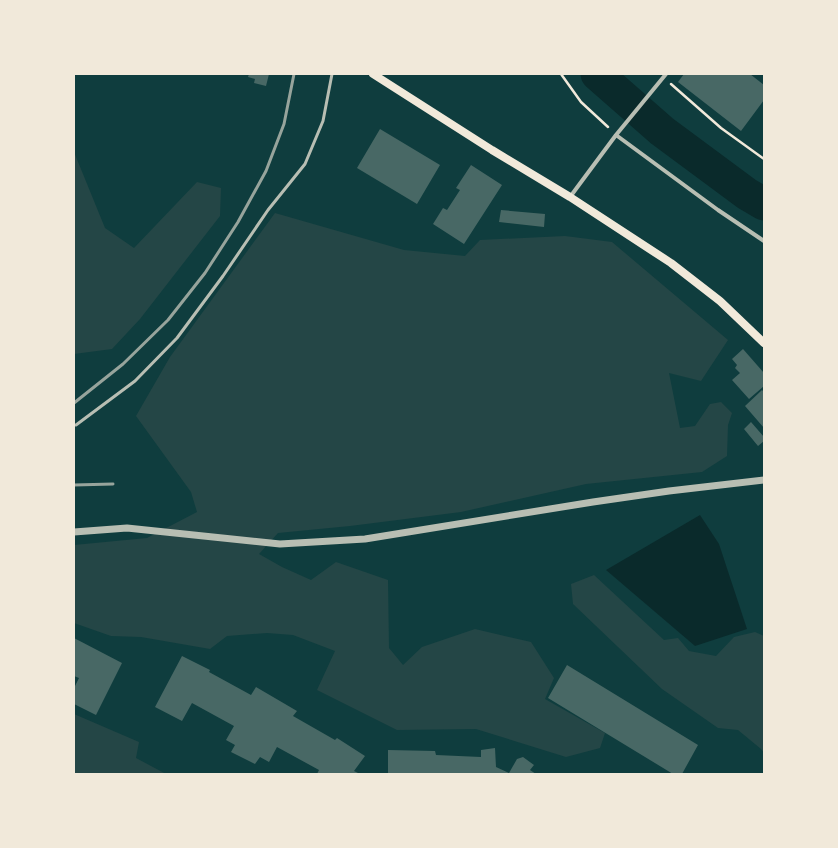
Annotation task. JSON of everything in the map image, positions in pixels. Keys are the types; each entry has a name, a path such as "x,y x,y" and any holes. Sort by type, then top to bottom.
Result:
{"main road":[{"path":"373,74 492,150 570,197 671,263 720,301 764,344"}],"street":[{"path":"570,197 616,135 665,75"},
{"path":"616,135 718,210 764,241"},
{"path":"74,532 127,528 280,544 365,539 593,502 669,491 764,480"}],"lane":[{"path":"76,425 135,381 177,338 223,276 268,210 306,164 323,121 332,74"}],"path":[{"path":"561,74 581,102 616,135"},
{"path":"665,75 721,128 764,158"}],"shaded area":[{"path":"74,152 105,228 134,248 197,182 221,188 220,216 140,319 112,349 74,354"},
{"path":"275,213 404,250 465,256 480,240 565,236 612,242 728,340 701,381 669,373 680,428 695,426 710,404 721,402 732,413 728,425 727,456 702,472 586,484 461,512 350,526 278,533 259,554 282,567 311,580 336,562 388,580 389,648 403,665 422,647 475,629 531,642 554,678 545,699 605,733 600,748 566,757 476,729 397,730 317,690 335,651 293,635 267,633 227,636 210,649 141,637 111,636 74,623 74,545 147,538 197,512 191,492 136,416 170,357"},
{"path":"700,515 719,544 747,629 695,646 606,570"},
{"path":"594,575 664,640 678,638 689,651 716,656 734,637 755,632 764,636 764,753 738,730 718,728 662,689 573,604 571,584"},
{"path":"74,714 139,742 136,758 166,774 74,774"}],"building":[{"path":"249,74 269,74 266,86 254,83 255,79 248,77"},
{"path":"684,74 750,74 764,85 764,100 741,131 678,82"},
{"path":"380,129 440,165 417,204 357,168"},
{"path":"471,165 502,185 464,244 433,224 443,208 447,210 460,190 456,188"},
{"path":"501,210 545,214 544,227 499,222"},
{"path":"743,349 764,373 764,386 749,399 732,380 740,373 735,368 737,365 732,359"},
{"path":"762,390 764,392 764,428 745,406"},
{"path":"751,422 764,437 764,441 758,446 744,429"},
{"path":"74,638 122,663 96,715 74,704 74,688 79,678 74,676"},
{"path":"182,656 210,670 209,672 251,695 256,687 297,711 293,716 335,740 337,738 365,756 354,771 358,773 317,774 319,770 277,747 269,762 260,757 255,764 231,752 235,745 226,740 234,726 192,703 182,721 155,707"},
{"path":"567,665 698,745 682,774 673,774 548,698"},
{"path":"495,748 496,767 509,773 517,759 523,757 534,765 530,770 536,774 388,774 388,750 435,751 436,755 481,757 481,750"}],"waterway":[{"path":"597,74 662,131 747,194 764,204"}],"railway":[{"path":"74,403 123,364 168,320 205,273 238,222 266,171 284,124 294,74"},
{"path":"74,485 113,484"}]}
